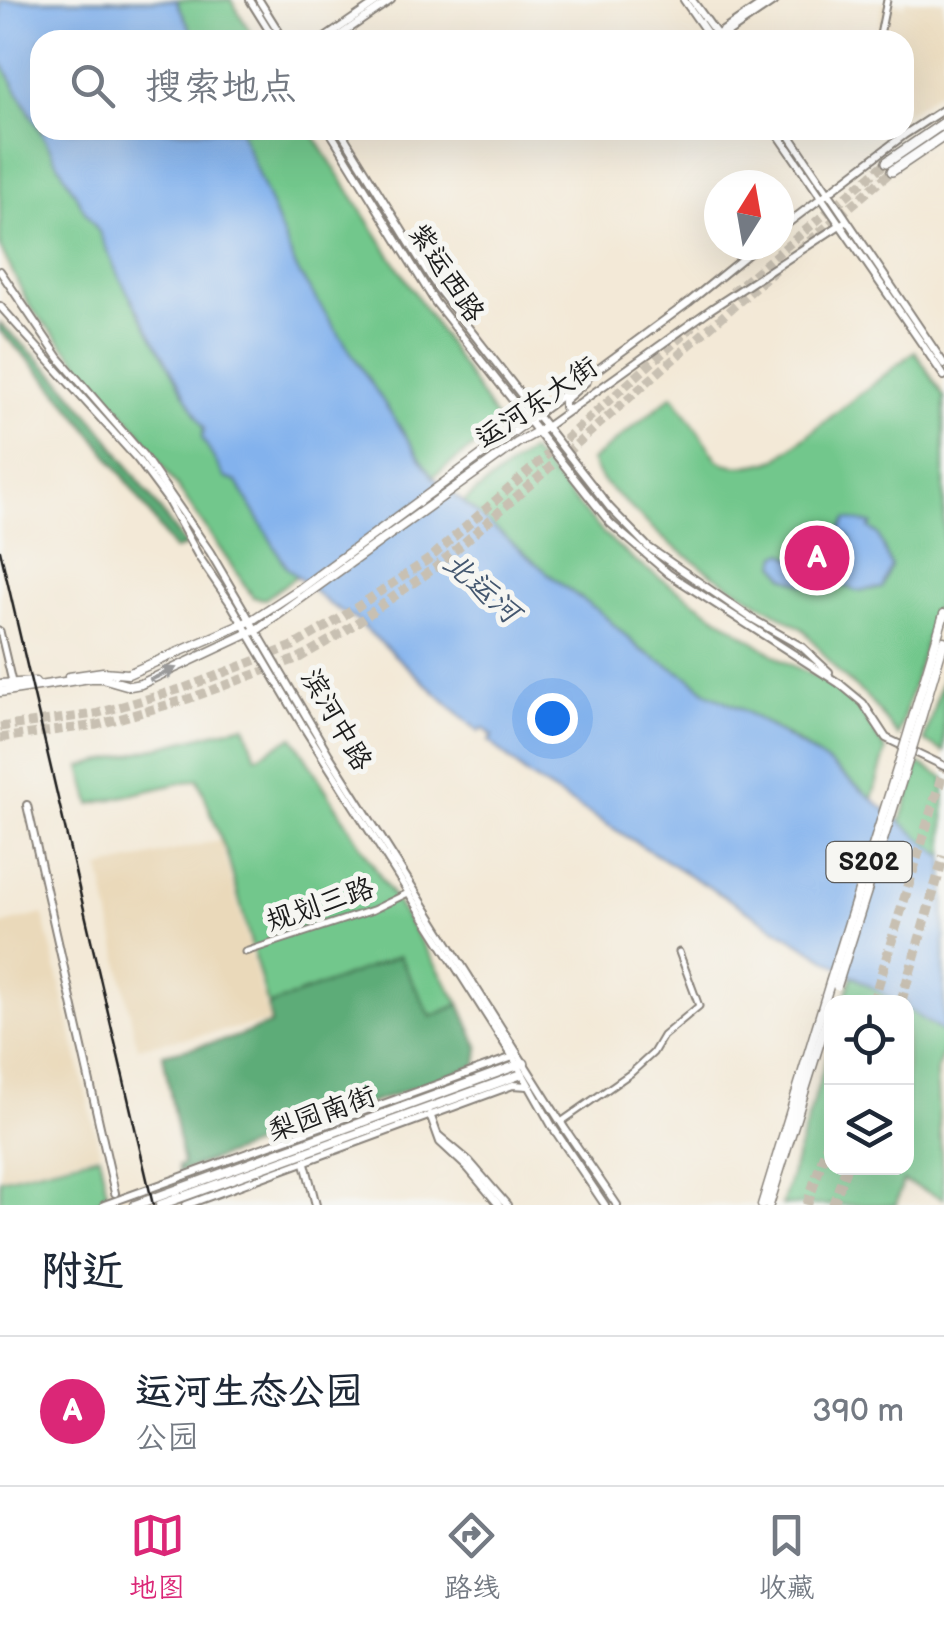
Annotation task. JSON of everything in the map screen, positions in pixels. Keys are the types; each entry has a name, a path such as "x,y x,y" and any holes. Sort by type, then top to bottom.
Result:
{"highway":[{"path":"944,122 889,166 944,136"}],"main road":[{"path":"250,0 269,30"},
{"path":"259,0 278,30"},
{"path":"336,30 380,0"},
{"path":"348,30 391,0"},
{"path":"684,0 709,30"},
{"path":"692,0 711,30"},
{"path":"729,30 768,0"},
{"path":"731,30 776,0"},
{"path":"914,128 944,109"},
{"name":"紫运西路","path":"335,140 435,302 542,430 610,522 646,557 858,697 886,738 944,766"},
{"name":"紫运西路","path":"346,140 438,289 532,418"},
{"path":"782,140 821,200 944,364"},
{"path":"793,140 829,194 842,223 944,376"},
{"path":"794,219 898,140"},
{"name":"运河东大街","path":"513,440 542,430 710,309 842,223"},
{"name":"运河东大街","path":"13,686 102,678 130,686 141,684 258,628 513,440 532,418 740,260"},
{"name":"滨河中路","path":"0,270 59,358 143,455 172,495 247,622 248,633 408,893 617,1205"},
{"name":"滨河中路","path":"0,306 138,460 168,499 199,558 247,622 258,628 329,756 521,1066 528,1086 605,1205"},
{"path":"571,410 564,406 564,401 594,372"},
{"name":"运河东大街","path":"13,686 103,672 128,674 247,622 304,591"},
{"name":"S202","path":"909,743 944,614"},
{"name":"S202","path":"766,1205 944,641"},
{"path":"0,688 13,686"},
{"path":"27,804 115,1192"},
{"name":"S202","path":"833,995 834,984"},
{"name":"S202","path":"766,1205 824,1027"},
{"path":"104,1205 521,1066"},
{"name":"梨园南街","path":"135,1205 430,1112 521,1066"},
{"name":"梨园南街","path":"160,1205 302,1154 521,1066"},
{"path":"499,1205 436,1134 430,1112 513,1085 528,1086"},
{"path":"436,1134 469,1161 508,1205"},
{"path":"186,1205 302,1154 316,1205"}],"street":[{"path":"881,30 887,0"},
{"path":"0,630 13,686"},
{"name":"规划三路","path":"245,952 374,910 408,893"},
{"path":"561,1122 630,1074 656,1049 663,1036 700,1006 679,952"}],"shaded area":[{"path":"906,0 944,0 944,87 914,108 914,30 878,30 883,2 905,6"},
{"path":"220,840 269,1022 137,1047 100,868"},
{"path":"43,914 100,1152 0,1177 0,925"}],"green space":[{"path":"0,0 231,0 249,30 30,30 30,140 316,140 501,427 265,599 253,597 139,431 30,307 0,247"},
{"path":"0,323 62,381 186,546 174,550 93,436 0,331"},
{"path":"915,351 944,397 944,581 898,736 804,630 715,576 665,540 602,481 591,461 673,395 718,460 740,466 777,459"},
{"path":"530,451 603,533 633,560 783,661 821,679 855,702 886,751 872,799 796,741 709,694 641,650 599,611 563,586 463,502"},
{"path":"944,673 944,752 924,741"},
{"path":"245,725 256,757 293,737 460,1004 431,1017 399,956 268,1006 227,855 198,779 91,804 81,767"},
{"path":"919,764 944,778 944,1049 936,1073 944,1199 903,1181 896,1205 782,1205 824,1066 824,1175 914,1175 914,995 846,995"},
{"path":"399,956 431,1017 460,1004 479,1048 477,1065 179,1172 178,1166 183,1164 163,1054 230,1039 271,1024 268,1006"},
{"path":"99,1155 107,1192 100,1201 90,1205 0,1205 0,1179"}],"water":[{"path":"0,0 176,0 191,30 30,30 30,113 0,59"},
{"name":"北运河","path":"45,140 244,140 297,270 432,476 563,586 599,611 641,650 827,762 944,857 944,1033 914,1014 914,995 885,995 528,776 489,741 493,736 483,728 479,732 356,620 329,604 287,568 237,482 225,478 202,438 204,428 118,275 98,230"},
{"path":"847,519 872,524 869,528 878,534 891,566 882,588 856,591 840,584 805,585 785,577 776,564 778,555 784,553 812,573 837,575 839,569 815,559 834,545 851,542 840,530"}],"tunnel":[{"path":"732,292 887,162"},
{"path":"799,250 892,171"},
{"path":"0,738 97,725 188,699 299,658 342,633 436,567 780,266"},
{"path":"0,727 95,714 184,688 293,646 429,559 698,322"},
{"path":"875,995 944,769"},
{"path":"903,995 944,856"},
{"path":"807,1205 824,1154"},
{"path":"833,1205 844,1175"}],"railway":[{"path":"0,550 153,1205"}],"place":[{"name":"运河生态公园","path":"817,558"}]}
